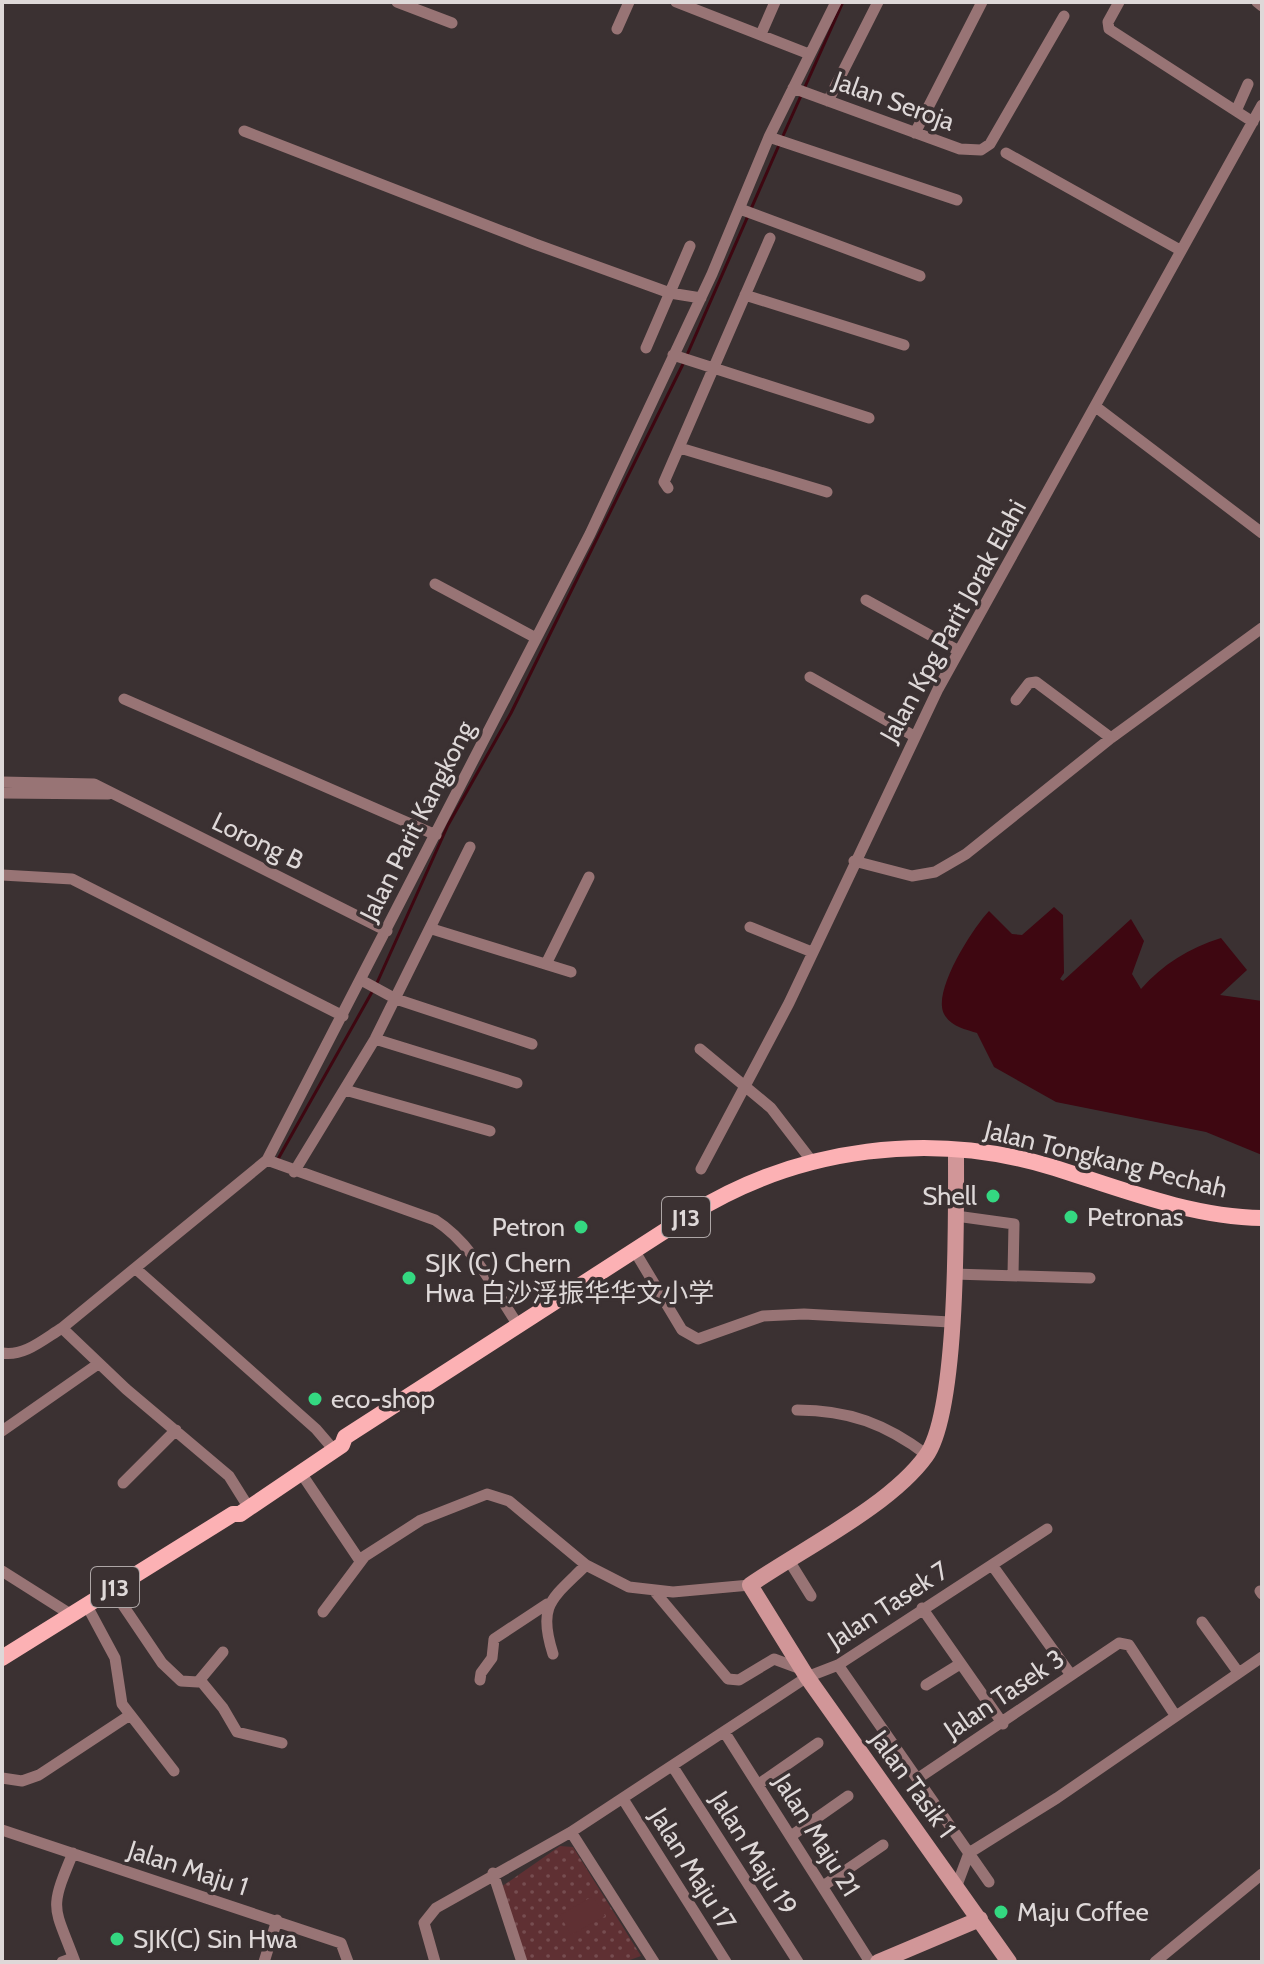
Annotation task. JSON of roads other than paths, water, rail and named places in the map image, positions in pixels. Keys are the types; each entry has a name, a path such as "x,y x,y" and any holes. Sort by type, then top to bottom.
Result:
{"main road":[{"name":"Jalan Tongkang Pechah","path":"2,1658 242,1507 634,1250 742,1185 811,1160 855,1153 956,1150 1022,1159 1199,1210 1262,1218"},
{"name":"Jalan Tongkang Pechah","path":"242,1507 301,1473 336,1443"}],"street":[{"path":"397,2 452,23"},
{"path":"617,29 629,2"},
{"path":"676,2 809,54"},
{"path":"761,34 775,2"},
{"name":"Jalan Parit Kangkong","path":"267,1160 343,1016 365,982 387,931 677,356 701,298 747,212 776,139 800,90 809,54 836,2"},
{"path":"828,101 878,2"},
{"path":"915,133 982,2"},
{"path":"1119,2 1108,22 1109,29 1246,117 1248,84"},
{"name":"Jalan Seroja","path":"800,90 960,149 981,150 990,144 1064,16"},
{"name":"Jalan Kpg Parit Jorak Elahi","path":"701,1169 747,1087 854,861 910,733 954,649 1096,407 1175,247 1246,117 1262,105"},
{"path":"244,131 670,293 701,298"},
{"path":"776,139 957,200"},
{"path":"1006,153 1175,247"},
{"path":"747,212 920,276"},
{"path":"668,488 664,482 770,238"},
{"path":"646,348 690,246"},
{"path":"745,295 904,345"},
{"path":"677,356 869,418"},
{"path":"1096,407 1262,533"},
{"path":"680,448 827,492"},
{"path":"435,584 536,638"},
{"path":"866,600 954,649"},
{"path":"854,861 912,876 935,872 966,854 1111,738 1262,628"},
{"path":"810,677 910,733"},
{"path":"1016,700 1029,683 1036,682 1111,738"},
{"path":"124,699 436,835"},
{"path":"2,782 65,787"},
{"path":"2,793 65,787"},
{"name":"Lorong B","path":"65,787 108,794 387,931"},
{"path":"294,1172 375,1039 470,847"},
{"path":"2,875 72,879 343,1016"},
{"path":"546,964 589,877"},
{"path":"750,927 812,952"},
{"path":"432,929 571,972"},
{"path":"365,982 396,999 532,1044"},
{"path":"375,1039 517,1083"},
{"path":"700,1049 747,1087 794,1134 811,1160"},
{"path":"345,1090 490,1131"},
{"path":"323,1612 360,1561 421,1520 487,1494 509,1501 586,1565 609,1579 655,1592 750,1585 895,1488 927,1455 941,1422 954,1274 956,1150"},
{"path":"2,1353 16,1354 28,1349 62,1328 136,1269 194,1216 267,1160 435,1220 468,1251 518,1325"},
{"path":"956,1216 1014,1224 1013,1275"},
{"path":"634,1250 674,1319 682,1330 698,1339 763,1316 804,1314 950,1322"},
{"path":"136,1269 336,1443"},
{"path":"954,1274 1090,1278"},
{"path":"62,1328 98,1364 229,1476 242,1507"},
{"path":"2,1431 98,1364"},
{"path":"797,1410 828,1410 868,1419 899,1434 927,1455"},
{"path":"123,1483 176,1430"},
{"path":"301,1473 360,1561"},
{"name":"Jalan Tasek 7","path":"435,1962 425,1930 428,1916 493,1873 571,1832 673,1767 725,1733 804,1673 838,1665 1047,1529"},
{"path":"788,1559 811,1596"},
{"path":"480,1680 481,1673 492,1658 494,1639 547,1604 586,1565"},
{"path":"992,1565 1071,1675"},
{"path":"2,1571 70,1614"},
{"name":"Jalan Tasik 1","path":"750,1585 804,1673 1009,1962"},
{"path":"112,1589 162,1663 181,1681 189,1683 200,1680 223,1652"},
{"path":"655,1592 728,1679 739,1680 774,1659 804,1673"},
{"path":"86,1604 115,1658 122,1704 174,1771"},
{"path":"547,1604 545,1620 553,1654"},
{"path":"922,1608 1003,1724"},
{"path":"1202,1622 1238,1672"},
{"name":"Jalan Tasek 3","path":"917,1779 1003,1724 1115,1645 1129,1645 1175,1715"},
{"path":"957,1885 969,1853 1057,1798 1262,1657"},
{"path":"926,1685 960,1664"},
{"path":"838,1665 989,1882"},
{"path":"200,1680 223,1708 237,1732 282,1743"},
{"path":"2,1778 22,1781 39,1775 130,1715"},
{"name":"Jalan Maju 21","path":"725,1733 870,1962"},
{"path":"759,1784 818,1743"},
{"name":"Jalan Maju 19","path":"673,1767 798,1962"},
{"path":"791,1836 848,1796"},
{"name":"Jalan Maju 17","path":"623,1799 726,1962"},
{"name":"Jalan Maju 1","path":"2,1830 341,1943 348,1962"},
{"path":"571,1832 654,1962"},
{"path":"823,1886 883,1845"},
{"path":"70,1961 55,1911 55,1896 73,1853"},
{"path":"493,1873 522,1962"},
{"path":"1155,1962 1262,1874"},
{"path":"878,1962 980,1919"},
{"path":"264,1962 277,1920"}],"waterway":[{"path":"782,138 843,2"},
{"path":"376,985 448,825 511,713 683,364 779,145"},
{"path":"278,1159 372,992"}],"place":[{"name":"Shell","path":"993,1196"},
{"name":"Petronas","path":"1071,1217"},
{"name":"Petron","path":"581,1227"},
{"name":"SJK (C) Chern Hwa 白沙浮振华华文小学","path":"409,1278"},
{"name":"eco-shop","path":"315,1399"},
{"name":"Maju Coffee","path":"1001,1912"},
{"name":"SJK(C) Sin Hwa","path":"117,1939"}]}
